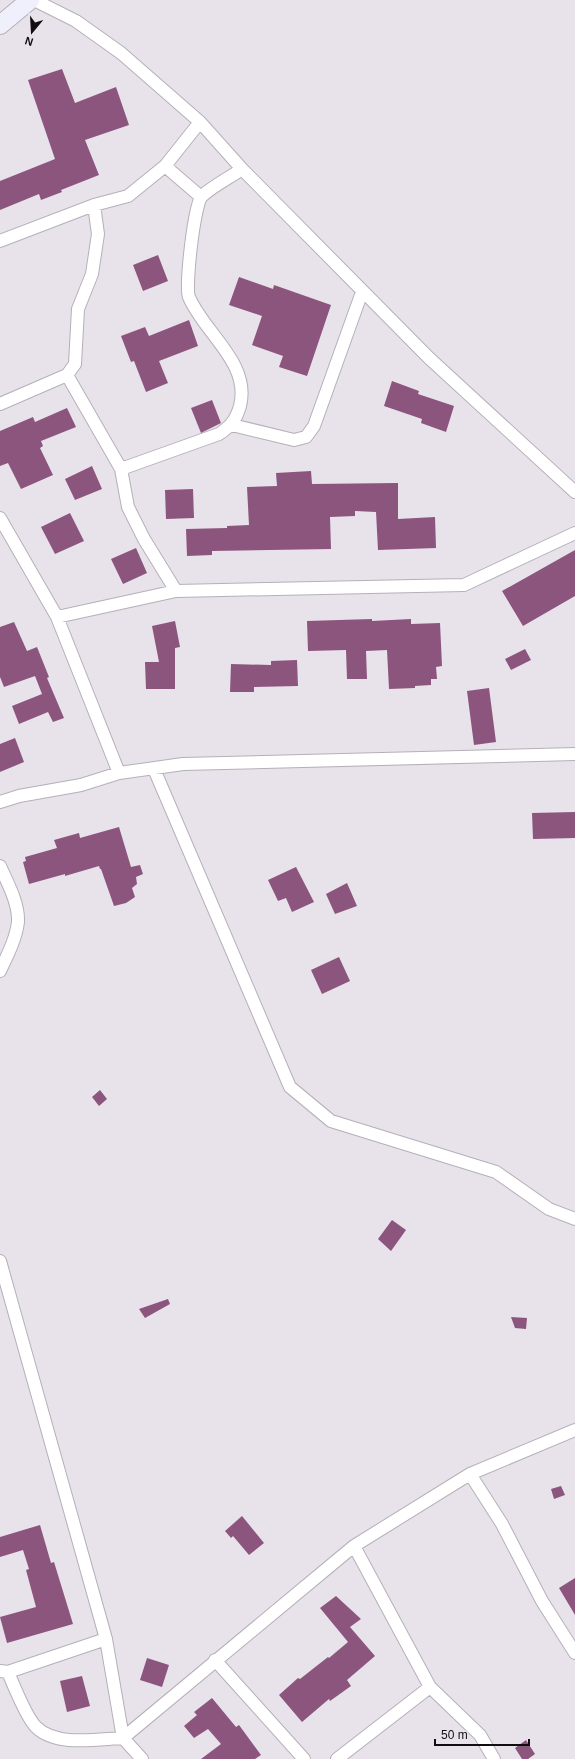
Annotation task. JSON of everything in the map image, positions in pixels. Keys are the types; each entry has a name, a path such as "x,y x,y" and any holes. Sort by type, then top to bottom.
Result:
{"street":[{"path":"0,25 30,0"},
{"path":"34,0 76,21 121,53 200,122 242,169 362,292 429,358 575,492"},
{"path":"0,241 94,205 128,196 165,166 200,122"},
{"path":"165,166 201,197"},
{"path":"121,469 219,434 232,425 236,417 242,396 239,373 188,296 190,252 196,208 201,197 242,169"},
{"path":"0,404 67,375 74,364 78,309 92,274 98,234 94,205"},
{"path":"232,425 294,440 306,437 314,426 362,292"},
{"path":"67,375 121,469 128,507 144,539 176,591"},
{"path":"0,518 57,617 119,773"},
{"path":"57,617 176,591 464,585 575,533"},
{"path":"0,802 19,796 81,785 119,773 183,764 575,754"},
{"path":"154,769 290,1086 331,1121 496,1172 549,1209 575,1219"},
{"path":"0,866 15,902 18,921 13,943 0,971"},
{"path":"0,1261 106,1639 123,1738 142,1759"},
{"path":"106,1639 4,1671 26,1712 36,1727 54,1738 73,1740 123,1738 354,1546 470,1474 575,1430"},
{"path":"470,1474 502,1524 542,1601 575,1653"},
{"path":"354,1546 430,1687 480,1735 494,1759"},
{"path":"216,1660 304,1759"},
{"path":"337,1759 430,1687"}],"building":[{"path":"62,69 75,103 116,87 129,125 85,140 99,175 61,190 62,192 41,200 39,194 0,210 0,181 55,159 28,80"},
{"path":"158,255 168,281 143,291 133,265"},
{"path":"239,277 273,289 274,285 331,305 307,376 279,367 283,356 252,345 262,316 229,305"},
{"path":"189,320 198,346 159,361 168,383 146,392 134,361 131,362 121,336 145,327 149,336"},
{"path":"392,381 419,391 418,394 454,406 446,432 421,423 422,419 384,406"},
{"path":"212,400 221,423 201,433 191,408"},
{"path":"67,408 76,427 41,441 43,446 40,448 53,475 21,489 8,463 0,466 0,431 33,417 35,422"},
{"path":"92,466 102,489 75,500 65,479"},
{"path":"311,471 312,484 398,483 398,519 435,517 436,548 378,550 376,512 355,511 355,516 330,517 331,549 212,551 212,555 187,556 186,529 227,528 227,526 249,525 247,487 277,486 276,473"},
{"path":"193,489 194,518 166,519 165,490"},
{"path":"70,513 84,541 55,554 41,527"},
{"path":"136,548 147,573 123,584 111,559"},
{"path":"575,550 575,596 523,626 502,591"},
{"path":"372,619 372,621 411,619 411,624 440,623 442,666 436,667 437,679 431,679 431,685 415,686 415,688 389,689 387,650 366,651 367,679 347,679 346,650 308,651 307,621"},
{"path":"175,621 180,647 175,648 175,689 146,689 145,662 159,662 152,626"},
{"path":"14,622 27,651 37,647 49,677 47,678 64,718 53,722 48,712 19,724 12,706 42,694 35,676 4,687 0,677 0,627"},
{"path":"525,649 531,660 511,670 505,659"},
{"path":"297,660 298,686 254,687 254,692 230,692 231,664 271,665 271,661"},
{"path":"489,688 496,742 474,745 467,691"},
{"path":"15,738 24,762 0,772 0,744"},
{"path":"575,812 575,838 533,839 532,813"},
{"path":"119,827 131,867 140,865 143,874 136,877 137,884 132,888 135,897 126,903 114,906 99,866 65,876 65,874 29,884 23,862 26,861 25,857 57,848 54,840 79,833 80,838"},
{"path":"296,867 314,902 292,912 286,898 278,901 268,880"},
{"path":"347,883 357,906 335,914 326,894"},
{"path":"339,957 350,981 322,994 311,970"},
{"path":"100,1090 107,1099 99,1106 92,1097"},
{"path":"392,1220 406,1230 391,1251 378,1239"},
{"path":"168,1299 170,1304 145,1318 139,1309"},
{"path":"511,1317 527,1318 526,1329 515,1328"},
{"path":"561,1486 565,1495 554,1499 551,1489"},
{"path":"242,1516 264,1543 249,1555 233,1536 231,1538 225,1531"},
{"path":"40,1525 51,1563 54,1562 73,1624 7,1643 0,1617 36,1607 26,1570 29,1569 23,1550 0,1557 0,1537"},
{"path":"575,1578 575,1615 559,1588"},
{"path":"336,1596 361,1619 350,1627 375,1656 347,1680 351,1686 330,1701 329,1699 302,1722 279,1695 298,1678 300,1679 348,1642 320,1608"},
{"path":"147,1658 169,1665 162,1687 140,1680"},
{"path":"82,1676 90,1706 67,1712 60,1681"},
{"path":"212,1698 236,1727 239,1725 261,1755 255,1759 201,1759 221,1744 208,1729 194,1738 184,1726 197,1715 194,1712"},
{"path":"526,1740 535,1754 528,1759 522,1759 515,1748"}]}
